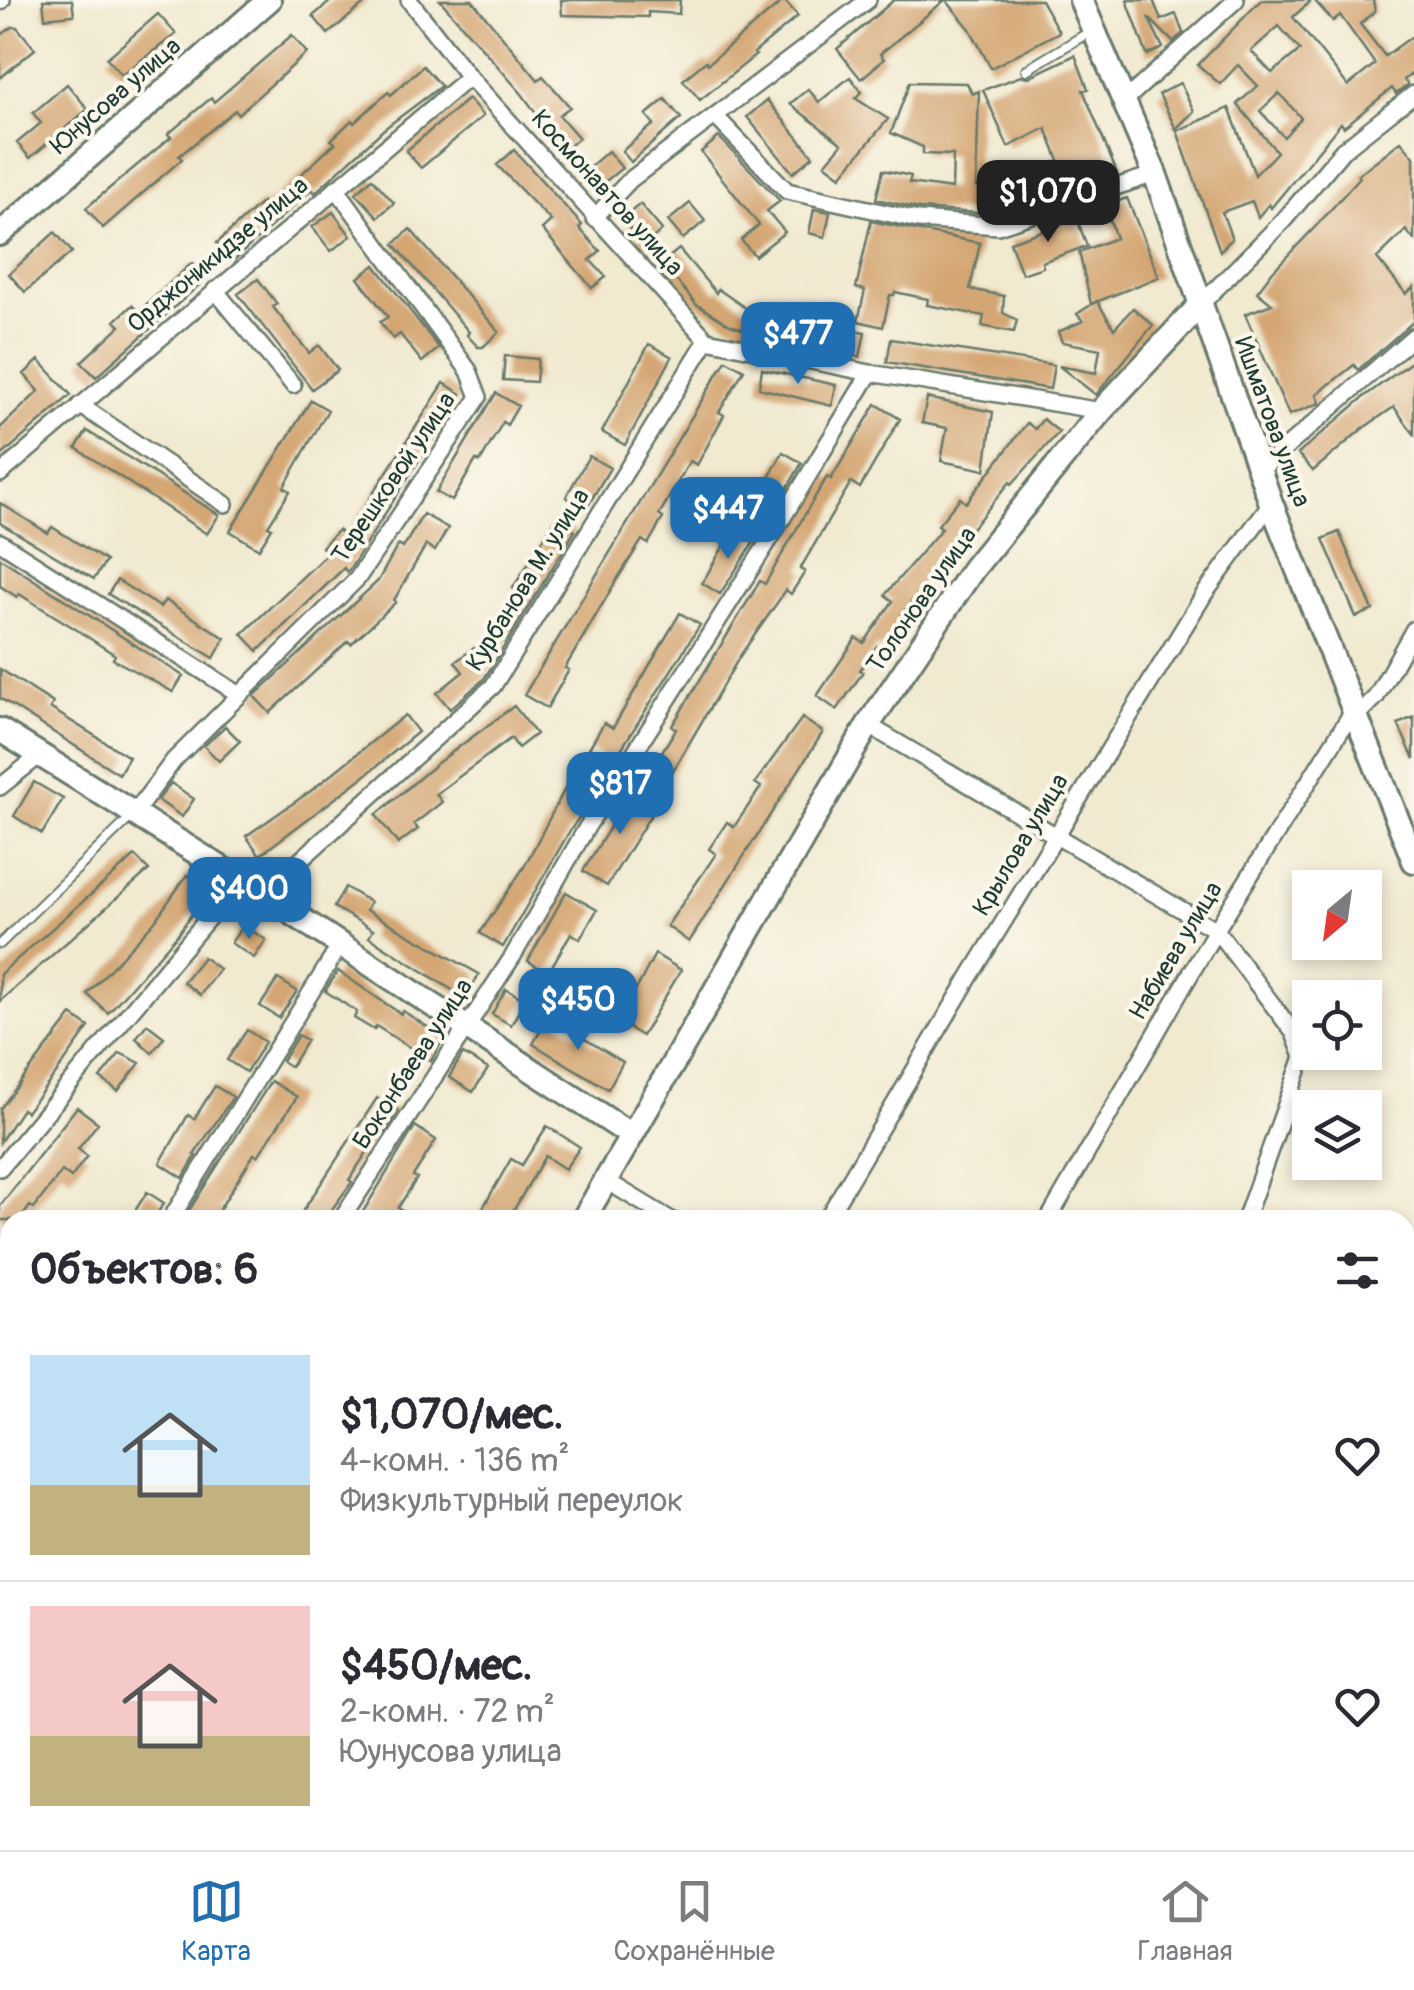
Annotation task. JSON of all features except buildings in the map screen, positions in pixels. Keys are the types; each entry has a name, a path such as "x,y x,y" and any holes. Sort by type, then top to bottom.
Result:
{"main road":[{"name":"Юнусова улица","path":"0,234 269,0"},
{"name":"Ишматова улица","path":"1081,0 1154,174 1259,470 1414,861"},
{"name":"Толонова улица","path":"589,1210 868,725 974,569 1101,411 1200,305"},
{"path":"0,730 262,894 630,1136"}],"street":[{"name":"Космонавтов улица","path":"409,0 470,77 706,340"},
{"path":"594,218 630,180 868,0"},
{"path":"1124,101 1236,0"},
{"name":"Орджоникидзе улица","path":"0,474 470,77"},
{"name":"Толонова улица","path":"1200,305 1284,220 1343,150 1414,94"},
{"path":"716,117 787,191 918,220 998,226 1154,174"},
{"name":"Терешковой улица","path":"133,816 174,760 356,579 479,397 469,371 336,188"},
{"path":"215,290 292,386"},
{"path":"1259,470 1414,336"},
{"path":"706,340 870,373 1101,411"},
{"name":"Курбанова М. улица","path":"262,894 493,686 706,340"},
{"name":"Боконбаева улица","path":"347,1210 513,956 588,827 770,540 870,373"},
{"path":"80,405 225,504"},
{"name":"Крылова улица","path":"832,1210 1205,593 1272,504"},
{"path":"0,542 240,695"},
{"name":"Набиева улица","path":"1054,1210 1216,930 1354,714 1376,697 1414,629"},
{"path":"868,725 1216,930 1294,1033 1303,1057 1249,1210"},
{"path":"0,786 40,756"},
{"path":"0,1168 240,880"},
{"path":"176,1210 339,946"},
{"path":"606,1180 655,1210"}],"lane":[{"path":"1026,70 1094,30"},
{"path":"0,944 133,816"}]}
